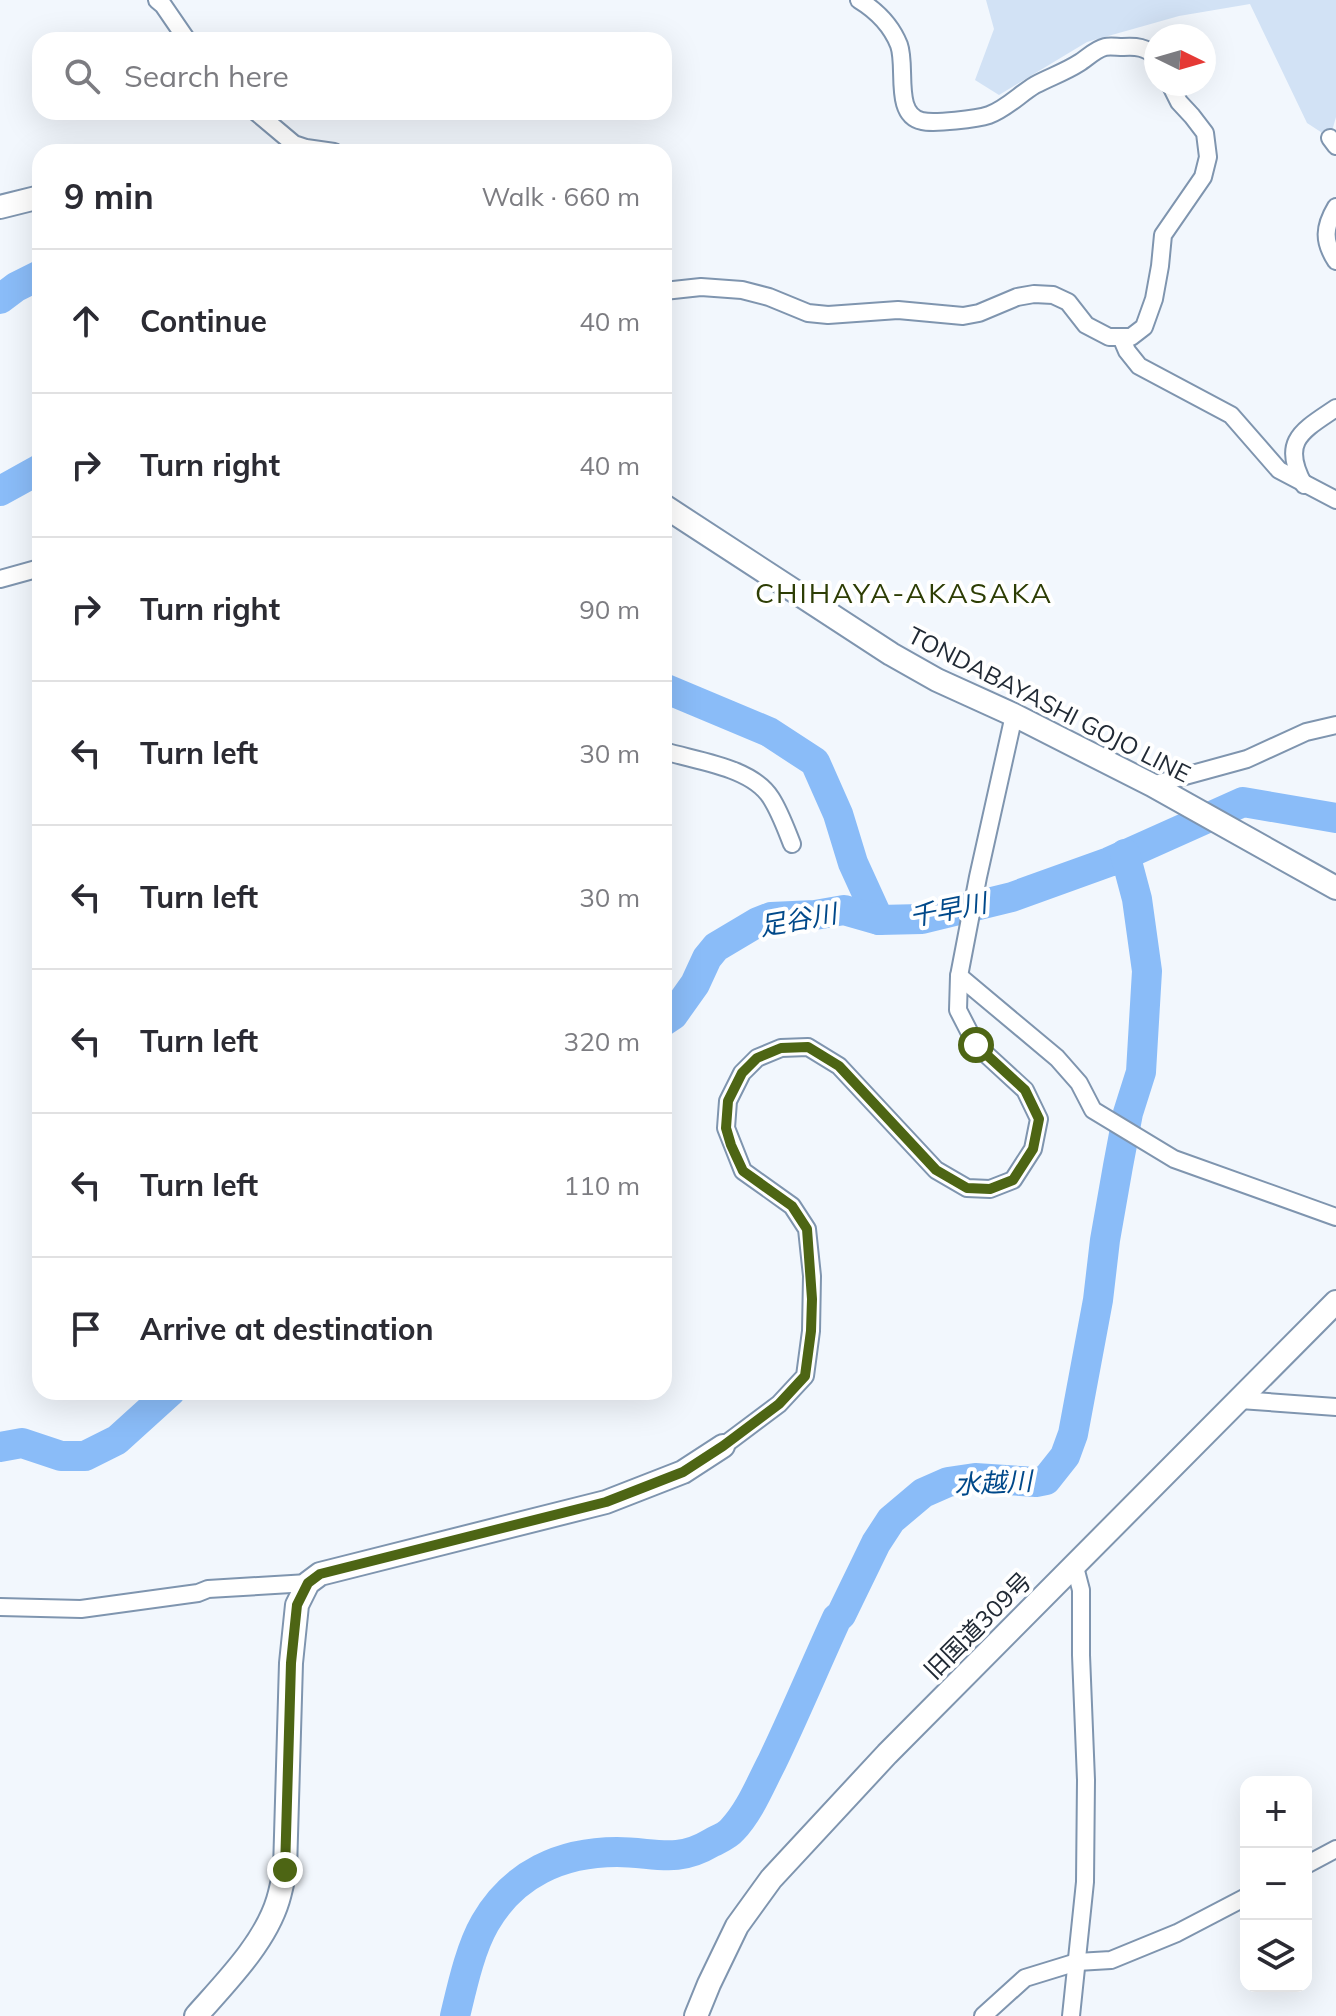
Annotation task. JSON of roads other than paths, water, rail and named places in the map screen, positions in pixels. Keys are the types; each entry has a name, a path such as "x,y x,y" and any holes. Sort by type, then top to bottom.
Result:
{"street":[{"path":"157,0 182,32"},
{"path":"859,0 876,11 890,28 904,65 902,91 905,106 911,116 922,122 979,118 992,114 1102,47 1137,45 1144,48"},
{"path":"672,290 701,287 742,290 808,313 828,315 898,310 963,316 979,313 1017,297 1053,295 1068,302 1086,325 1109,337 1131,337 1144,327 1154,299 1163,235 1203,177 1208,157 1205,133 1176,96"},
{"path":"266,120 294,144"},
{"path":"0,207 32,199"},
{"path":"1336,207 1328,221 1326,243 1336,261"},
{"path":"1121,337 1139,366 1231,415 1279,470 1336,500"},
{"path":"1304,485 1296,470 1293,450 1301,432 1336,408"},
{"name":"TONDABAYASHI GOJO LINE","path":"672,511 891,654 937,680 1014,715 1162,791 1336,888"},
{"path":"0,579 32,570"},
{"path":"196,2016 239,1967 265,1928 278,1901 285,1870 297,1605 308,1583 320,1574 606,1502 683,1472 779,1404 805,1376 811,1331 812,1276 807,1229 792,1206 743,1171 731,1145 726,1128 728,1101 742,1073 757,1058 781,1048 808,1047 839,1066 936,1170 967,1188 990,1189 1013,1180 1033,1149 1039,1119 1025,1090 976,1045 958,1010 959,976 1014,715"},
{"path":"1162,791 1247,759 1306,732 1336,725"},
{"path":"672,753 743,775 759,784 771,797 792,844"},
{"path":"959,976 1057,1058 1079,1083 1093,1110 1174,1159 1336,1217"},
{"name":"旧国道309号","path":"696,2016 737,1926 771,1879 887,1754 1336,1302"},
{"path":"1240,1400 1336,1407"},
{"path":"1071,2016 1085,1882 1086,1780 1081,1590 1075,1567"},
{"path":"0,1607 81,1609 208,1589 308,1583"},
{"path":"1312,1862 1336,1849"},
{"path":"983,2016 1025,1978 1077,1962 1111,1960 1177,1933 1240,1900"}],"waterway":[{"name":"千早川","path":"0,299 32,279"},
{"path":"0,491 32,473"},
{"name":"千早川","path":"672,691 769,732 815,762 838,814 853,863 879,920"},
{"name":"千早川","path":"672,1016 716,947 771,917 844,910 879,920 922,919 1012,897 1109,862 1243,802 1336,818"},
{"name":"水越川","path":"455,2016 467,1968 485,1923 496,1906 524,1879 540,1869 577,1856 617,1852 687,1853 732,1830 759,1789 837,1618 891,1520 923,1493 948,1482 975,1478 1046,1480 1065,1456 1073,1434 1098,1300 1105,1240 1128,1113 1141,1072 1147,971 1137,899 1125,854"},
{"name":"足谷川","path":"0,1447 22,1443 61,1456 85,1456 117,1440 161,1400"}],"district":[{"name":"CHIHAYA-AKASAKA","path":"904,593"}]}
